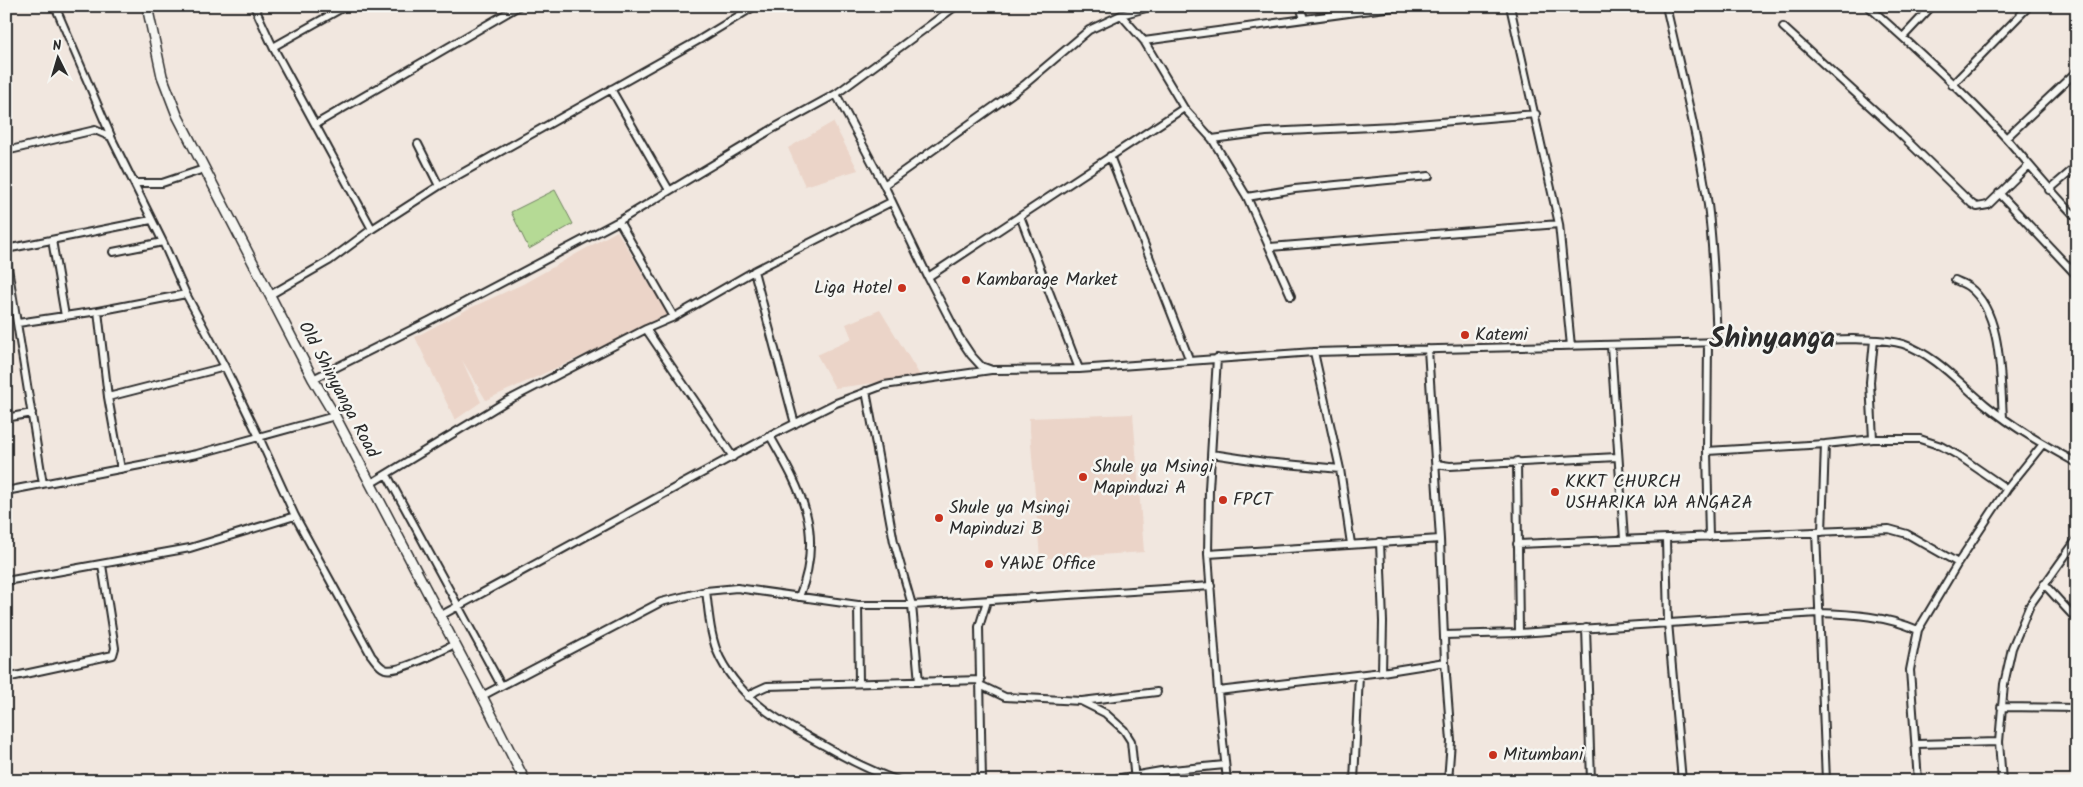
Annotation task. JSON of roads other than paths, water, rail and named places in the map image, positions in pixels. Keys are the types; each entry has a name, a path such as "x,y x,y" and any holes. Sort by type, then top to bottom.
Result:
{"main road":[{"name":"Old Shinyanga Road","path":"147,6 167,91 204,169 313,379 335,416 455,644 525,781"}],"street":[{"path":"55,6 111,137 163,242 186,294 224,367 295,516 367,649 383,669 395,670 455,644"},
{"path":"254,6 273,47 372,228"},
{"path":"273,47 346,6"},
{"path":"316,124 519,6"},
{"path":"270,295 329,261 372,228 439,186 699,40 755,6"},
{"path":"313,379 429,321 619,221 774,128 836,94 956,6"},
{"path":"884,185 1024,85 1090,30 1121,15 1153,6"},
{"path":"1300,6 1304,19"},
{"path":"1144,41 1400,6"},
{"path":"1510,6 1536,114 1559,224 1571,346"},
{"path":"1666,6 1700,154 1708,206 1714,267 1716,342"},
{"path":"1868,6 1952,84 2006,138 2049,190 2077,218"},
{"path":"1903,38 1932,6"},
{"path":"1952,84 2029,6"},
{"path":"1121,15 1144,41 1184,108 1212,139 1247,197 1291,296"},
{"path":"1783,27 1895,128 1972,204 1977,206 1988,205 2028,166"},
{"path":"2006,138 2077,71"},
{"path":"611,90 669,190"},
{"path":"836,94 884,185 959,337 981,366 992,370"},
{"path":"928,277 1184,108"},
{"path":"1212,139 1266,132 1394,126 1536,114"},
{"path":"6,151 95,130 111,137"},
{"path":"418,144 439,186"},
{"path":"1110,156 1190,361"},
{"path":"2049,190 2077,166"},
{"path":"134,183 162,183 204,169"},
{"path":"1247,197 1295,189 1429,176"},
{"path":"1999,193 2077,276"},
{"path":"370,484 505,402 646,329 674,317 754,271 891,202"},
{"path":"1020,216 1079,369"},
{"path":"6,249 151,220"},
{"path":"619,221 674,317"},
{"path":"1270,247 1559,224"},
{"path":"52,240 65,316"},
{"path":"113,252 163,242"},
{"path":"6,255 44,484"},
{"path":"754,271 795,424"},
{"path":"1955,280 1969,287 1981,301 1990,320 1997,342 2003,417"},
{"path":"18,323 98,311 186,294"},
{"path":"98,311 108,397 121,469"},
{"path":"646,329 733,457"},
{"path":"1873,439 1870,382 1874,340"},
{"path":"440,616 770,436 866,391 884,385 992,370 1079,369 1314,352 1874,340 1902,344 1923,354 1948,370 1987,406 2042,444 2077,463"},
{"path":"1708,343 1707,451 1709,538"},
{"path":"1611,346 1624,539"},
{"path":"1428,349 1451,741 1448,781"},
{"path":"1314,352 1340,469 1351,544"},
{"path":"1217,358 1209,489 1208,554 1227,781"},
{"path":"108,397 224,367"},
{"path":"866,391 894,542 912,605 919,682"},
{"path":"6,418 32,413"},
{"path":"6,491 197,454 335,416"},
{"path":"770,436 790,471 810,523 811,559 807,577 799,597"},
{"path":"1707,451 1825,444 1873,439 1920,440 1941,446 1959,456 2007,489"},
{"path":"1825,444 1819,532 1818,613 1826,781"},
{"path":"1918,781 1910,670 1918,630 1958,563 2007,489 2042,444"},
{"path":"1212,454 1265,462 1340,469"},
{"path":"1436,464 1450,466 1617,457"},
{"path":"1517,461 1519,633"},
{"path":"387,475 501,686"},
{"path":"6,581 190,548 295,516"},
{"path":"1517,544 1624,539 1709,538 1889,529 1907,534 1958,563"},
{"path":"1666,538 1668,622 1682,781"},
{"path":"2002,781 1999,742 2001,707 2012,648 2030,605 2077,538"},
{"path":"1208,554 1440,539"},
{"path":"1380,542 1382,672"},
{"path":"6,678 113,655 115,648 102,565"},
{"path":"2044,584 2077,620"},
{"path":"482,696 661,602 706,591 737,588 858,605 912,605 1211,586"},
{"path":"706,591 712,634 720,657 735,682 748,697 767,713 796,730 870,771 899,781"},
{"path":"982,781 979,627 987,601"},
{"path":"858,605 859,683"},
{"path":"1444,635 1519,633 1818,613 1857,614 1884,619 1918,630"},
{"path":"1586,628 1591,781"},
{"path":"1218,691 1359,675 1445,662"},
{"path":"1354,781 1359,675"},
{"path":"748,697 767,686 919,682 981,683 1005,697 1081,701 1157,692"},
{"path":"1081,701 1106,713 1124,730 1131,741 1135,779"},
{"path":"2001,707 2077,708"},
{"path":"1916,744 1999,742"},
{"path":"1104,781 1135,779 1161,771 1225,765"}],"place":[{"name":"Kambarage Market","path":"966,280"},
{"name":"Liga Hotel","path":"902,288"},
{"name":"Katemi","path":"1465,335"},
{"name":"Shule ya Msingi Mapinduzi A","path":"1083,477"},
{"name":"KKKT CHURCH USHARIKA WA ANGAZA","path":"1555,492"},
{"name":"FPCT","path":"1223,500"},
{"name":"Shule ya Msingi Mapinduzi B","path":"939,518"},
{"name":"YAWE Office","path":"989,564"},
{"name":"Mitumbani","path":"1493,755"}],"district":[{"name":"Shinyanga","path":"1772,339"}]}
